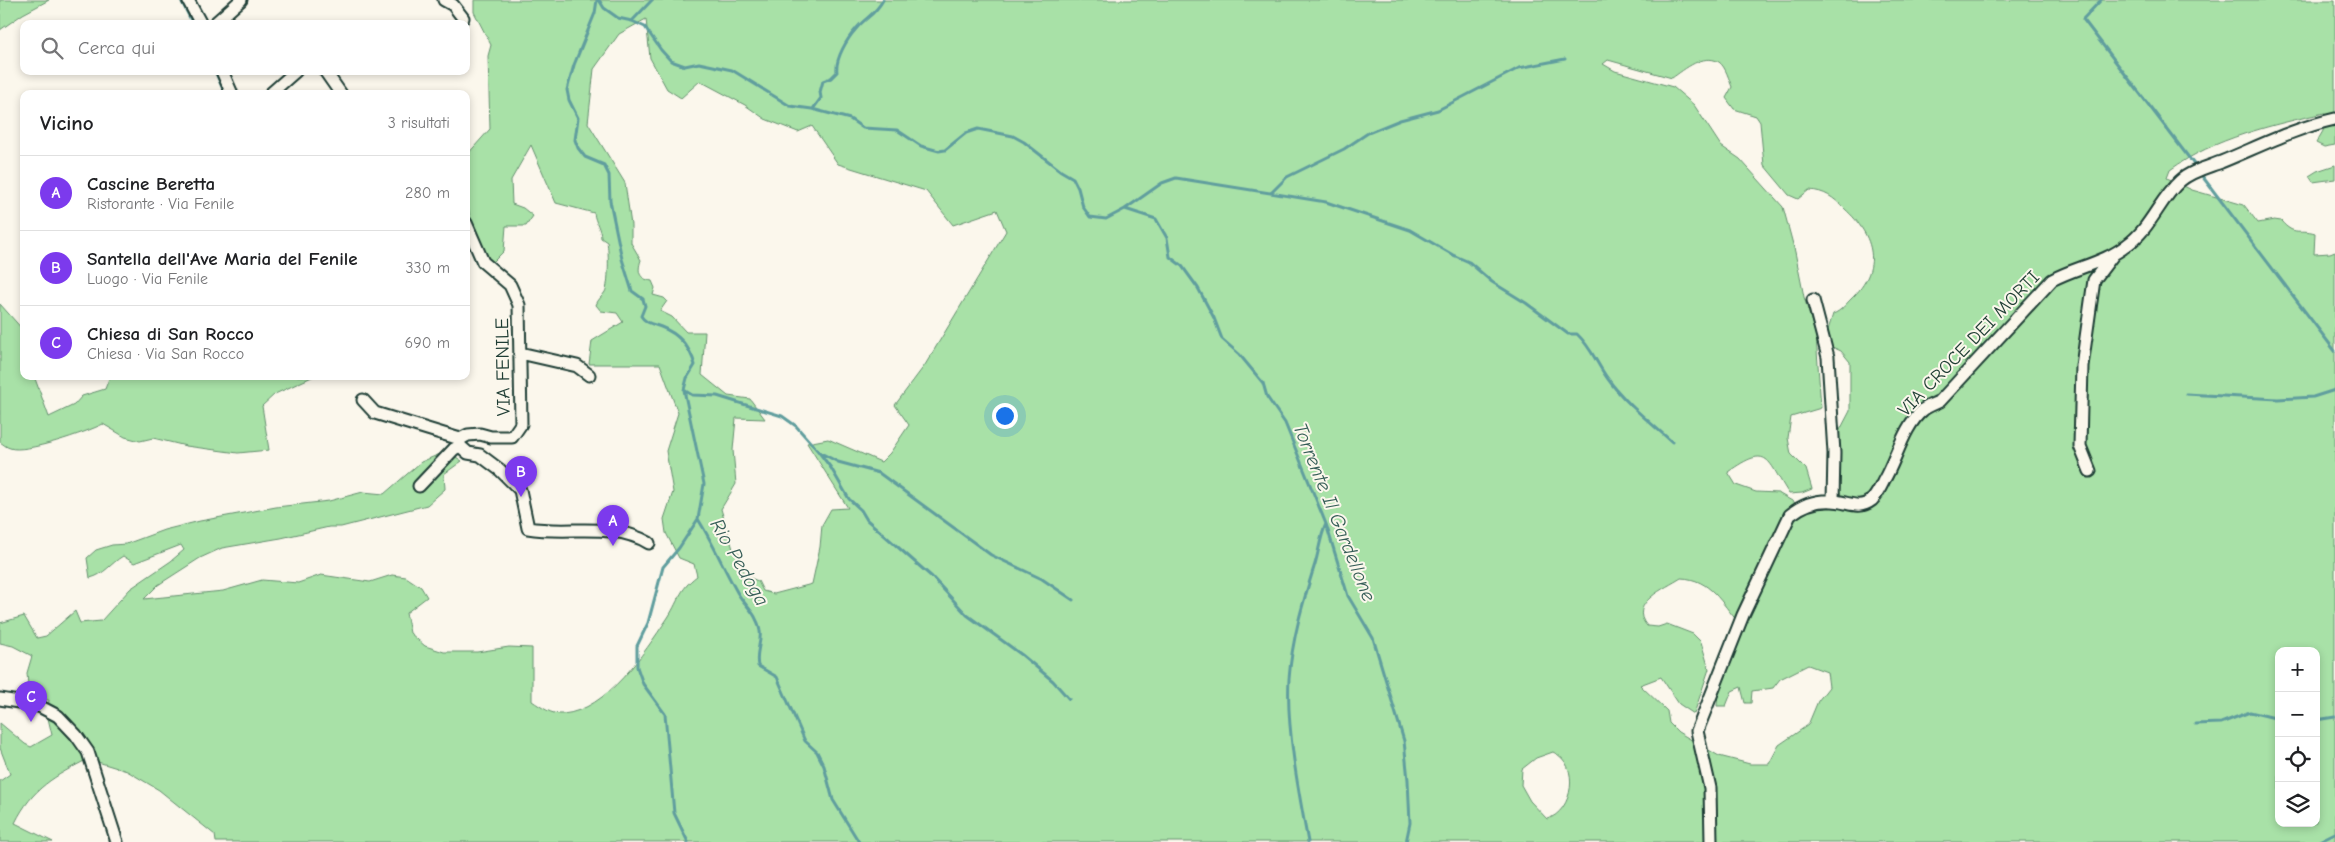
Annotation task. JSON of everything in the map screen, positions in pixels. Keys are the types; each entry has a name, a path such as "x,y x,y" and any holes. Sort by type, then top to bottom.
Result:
{"street":[{"path":"188,0 199,20"},
{"path":"218,20 241,0"},
{"path":"444,0 463,18"},
{"path":"224,75 230,90"},
{"path":"275,90 291,75"},
{"path":"328,75 338,90"},
{"name":"VIA CROCE DEI MORTI","path":"1711,842 1710,788 1698,731 1743,615 1790,515 1799,507 1812,502 1833,501 1851,506 1863,505 1873,499 1892,466 1905,435 1922,410 1940,402 2052,280 2070,270 2093,264 2114,254 2145,229 2182,179 2306,126 2335,119"},
{"name":"VIA FENILE","path":"460,443 468,435 480,434 491,437 512,437 521,424 519,306 510,285 483,262 470,232"},
{"path":"2090,471 2080,446 2082,366 2094,280 2114,254"},
{"path":"1814,300 1828,357 1834,453 1833,501"},
{"path":"520,354 577,366 589,375"},
{"path":"363,400 375,413 460,443 468,453 480,455 500,470 520,490 528,528 538,530 613,530 639,537 649,543"},
{"path":"419,486 460,443"},
{"path":"0,699 37,705 58,716 76,735 88,752 117,842"}],"green space":[{"path":"0,0 49,0 23,14 0,30"},
{"path":"474,0 2335,0 2335,145 2324,147 2316,143 2323,131 2324,113 2284,122 2224,141 2205,149 2170,170 2167,178 2192,190 2244,205 2258,223 2274,220 2281,221 2294,231 2315,233 2314,254 2335,251 2335,842 216,842 215,835 159,790 127,771 88,759 46,784 29,801 15,823 53,842 0,842 0,781 10,774 0,748 0,723 31,747 52,735 47,714 49,700 29,698 27,673 32,656 13,646 0,643 0,623 24,616 37,638 46,636 75,611 80,623 101,621 130,589 184,550 181,545 134,563 123,556 103,572 90,578 87,558 96,550 112,545 126,544 164,530 200,521 276,507 329,501 363,492 384,494 421,462 447,451 462,461 444,474 445,489 427,505 341,527 329,527 281,538 222,548 200,558 158,585 144,599 223,591 262,580 298,583 321,575 370,582 392,575 406,577 421,587 427,597 406,613 410,633 425,646 444,652 477,652 509,647 532,648 532,701 547,710 559,714 579,710 595,702 623,678 658,633 682,591 697,576 694,564 679,558 666,533 664,519 673,492 666,451 678,413 660,364 589,364 592,341 623,322 617,313 601,311 596,305 605,292 608,260 607,242 601,238 594,213 556,203 531,145 511,180 512,204 523,208 533,216 526,226 506,226 504,251 491,264 473,232 470,216 470,152 490,129 488,56 491,45 474,12","holes":["646,19 650,58 667,89 681,98 700,81 745,105 765,119 798,132 812,126 838,164 926,191 953,225 997,210 1006,231 925,365 895,405 909,425 890,453 881,462 828,439 807,443 848,508 831,509 822,525 820,547 812,584 774,594 763,591 758,581 745,576 739,553 733,549 721,509 736,484 733,450 736,418 765,419 750,399 728,396 702,375 705,332 686,332 672,317 660,311 667,301 664,298 653,295 655,288 652,281 644,279 640,274 641,260 631,243 631,225 625,183 588,123 594,69 619,34","1707,59 1719,62 1725,70 1732,87 1726,98 1734,109 1756,116 1760,122 1764,165 1789,195 1798,199 1809,190 1824,193 1833,198 1855,219 1869,241 1871,264 1868,276 1861,288 1851,299 1833,314 1828,330 1830,346 1841,351 1850,362 1850,411 1839,432 1836,453 1838,487 1841,496 1817,504 1808,510 1778,493 1756,492 1736,485 1728,472 1752,458 1760,457 1766,459 1771,465 1789,494 1802,493 1812,489 1806,469 1791,454 1788,438 1791,417 1821,408 1816,336 1804,297 1783,207 1740,159 1721,146 1694,105 1673,87 1615,71 1603,64 1608,60 1672,78 1694,63","1681,578 1691,579 1708,587 1739,623 1718,692 1717,706 1726,706 1732,691 1741,687 1745,703 1751,703 1752,691 1773,688 1780,679 1808,665 1827,672 1829,687 1818,701 1808,725 1779,745 1769,764 1750,764 1719,756 1678,732 1669,723 1667,711 1640,685 1661,677 1679,704 1694,714 1709,669 1701,642 1693,634 1667,624 1658,627 1647,626 1642,618 1642,610 1645,603 1651,597","1553,752 1562,758 1568,767 1570,787 1568,798 1563,807 1556,815 1547,819 1530,801 1521,785 1522,769 1536,758"]},
{"path":"2335,165 2335,179 2313,182 2309,176 2317,171"},
{"path":"0,304 20,326 20,380 35,380 49,417 74,405 82,396 105,389 108,380 305,380 275,394 262,406 269,450 238,453 186,446 153,438 140,441 125,437 103,424 70,437 29,448 10,448 0,442"}],"waterway":[{"path":"181,0 191,20"},
{"name":"Rio Pedoga","path":"597,0 595,13 574,65 567,90 569,100 578,118 575,140 585,157 604,165 609,175 610,201 622,259 632,291 643,299 645,306 641,316 647,322 667,330 678,337 687,347 695,365 687,378 684,390 704,484 698,519 737,592 757,620 760,635 757,656 758,666 777,677 805,741 817,752 824,766 833,800 859,842"},
{"name":"Torrente Il Gardellone","path":"599,0 604,8 618,18 632,21 645,27 671,61 685,66 699,63 732,70 790,106 812,109 850,119 863,128 897,130 921,146 939,151 945,150 966,133 978,129 1013,136 1073,178 1083,207 1090,217 1106,219 1125,209 1156,219 1167,238 1170,257 1182,266 1198,288 1214,318 1222,339 1239,354 1263,383 1267,397 1285,423 1326,524 1348,596 1373,638 1404,741 1410,823 1406,842"},
{"path":"632,21 652,0"},
{"path":"813,109 821,98 820,92 823,81 831,78 837,72 842,49 849,38 877,9 883,0"},
{"path":"2101,0 2083,19 2196,167"},
{"path":"1272,192 1287,177 1344,149 1368,133 1400,120 1438,110 1519,68 1565,59"},
{"path":"217,75 223,90"},
{"path":"2199,172 2335,351"},
{"path":"1125,209 1162,183 1176,178 1326,202 1410,230 1469,262 1492,282 1526,303 1568,334 1577,334 1622,396 1672,442"},
{"path":"684,390 692,395 717,396 782,416 796,426 831,468 849,499 861,510 867,520 932,577 967,615 1022,655 1053,681 1069,699"},
{"path":"2186,394 2278,399 2313,397 2335,390"},
{"path":"819,452 838,462 879,473 991,555 1042,579 1073,600"},
{"path":"688,842 674,813 665,714 643,684 637,667 637,646 648,623 663,567 679,548 698,519"},
{"path":"1308,842 1291,739 1289,679 1299,621 1326,524"},
{"path":"2195,724 2221,723 2250,712 2275,718"},
{"path":"2320,719 2335,717"},
{"path":"2317,842 2335,833"}],"place":[{"name":"Santella dell'Ave Maria del Fenile","path":"521,497"},
{"name":"Cascine Beretta","path":"613,546"},
{"name":"Chiesa di San Rocco","path":"31,722"}]}
